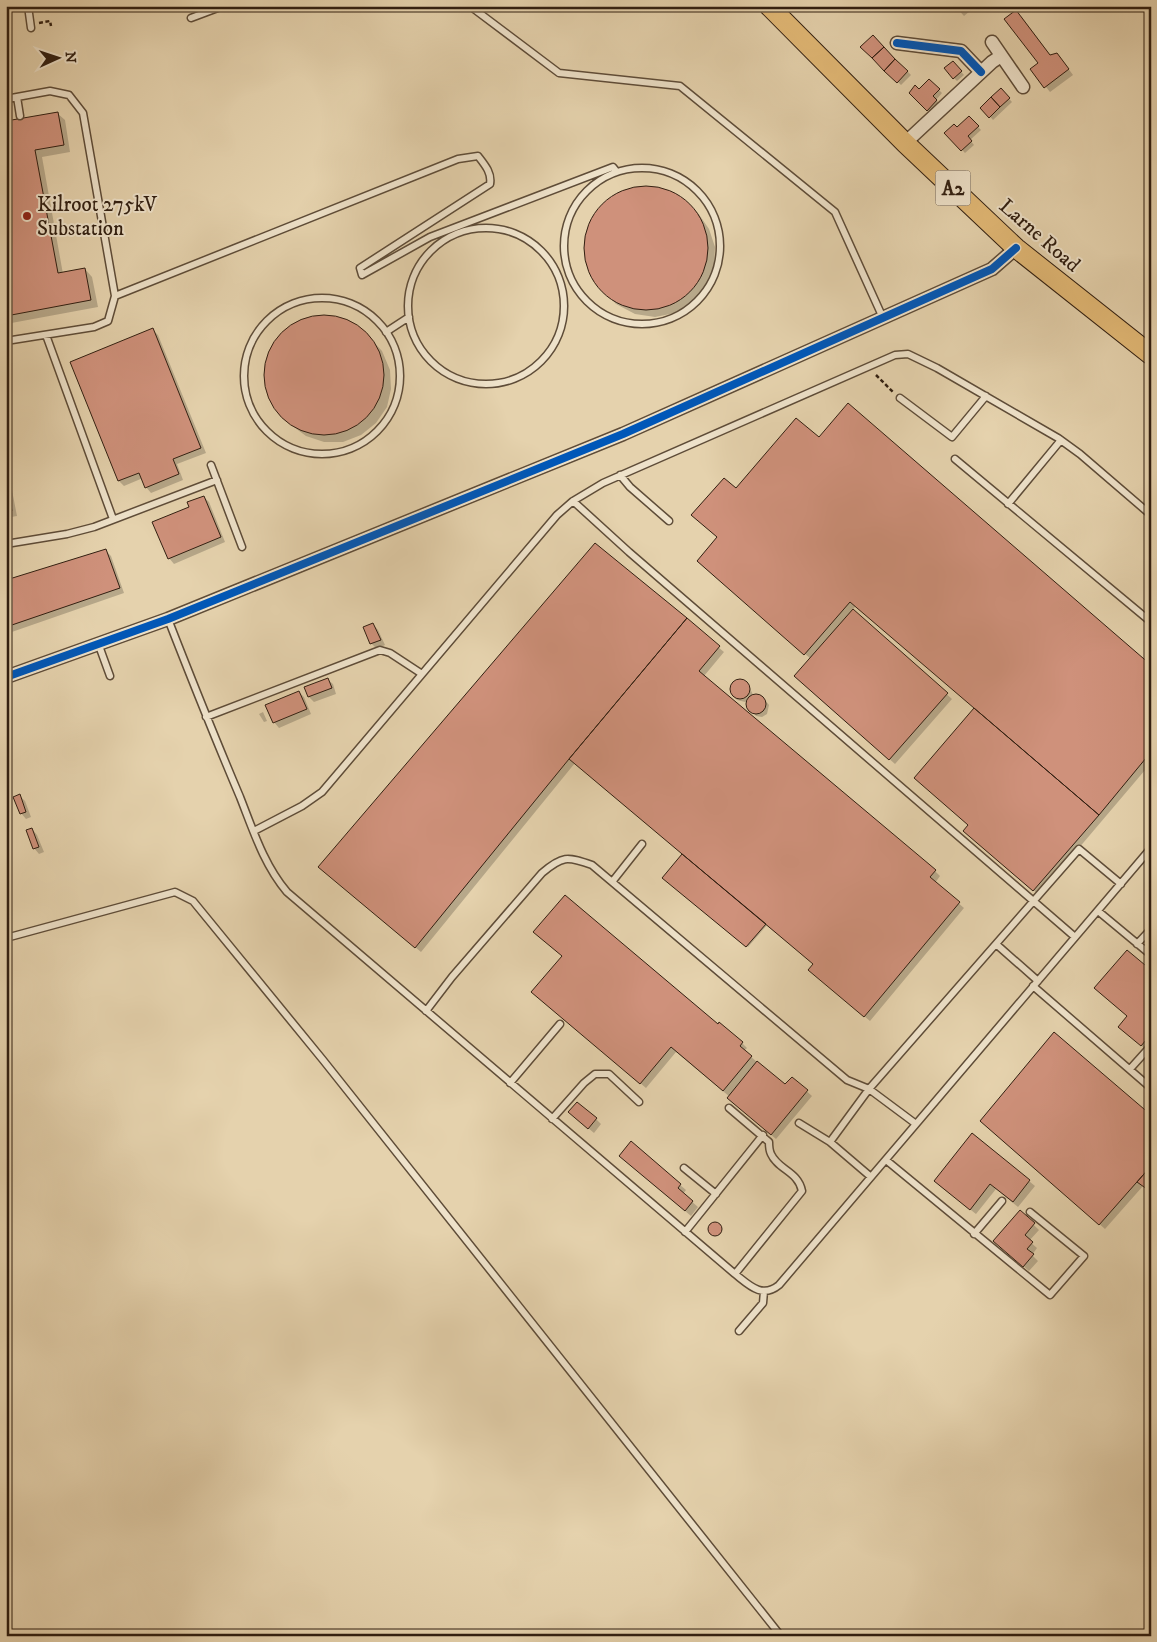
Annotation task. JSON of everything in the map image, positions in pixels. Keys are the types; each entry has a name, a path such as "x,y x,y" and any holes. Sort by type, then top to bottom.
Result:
{"main road":[{"name":"Larne Road","path":"769,6 905,143 1016,248 1151,355"}],"street":[{"path":"992,42 1023,87"},
{"path":"897,43 961,51 981,72"},
{"path":"905,143 981,72 1001,56"},
{"path":"6,677 168,619 623,434 992,269 1016,248"}],"lane":[{"path":"28,6 31,26"},
{"path":"191,18 223,6"},
{"path":"470,6 559,73 680,86 835,212 883,318"},
{"path":"6,99 50,91 69,94 83,113 115,296 108,321 94,327 6,341"},
{"path":"18,97 20,116"},
{"path":"115,296 458,159 478,156 491,177 490,184 360,268 362,275 430,237 459,229 613,166 617,172"},
{"path":"644,168 668,172 689,184 707,202 717,224 720,248 716,273 704,294 686,311 664,322 640,325 614,319 590,305 574,284 565,258 566,231 576,206 593,186 617,172 644,168"},
{"path":"487,227 512,231 533,243 550,261 561,283 564,308 560,332 548,353 530,370 508,381 484,384 457,378 434,364 418,343 409,317 410,290 419,265 437,244 459,229 487,227"},
{"path":"561,283 574,284"},
{"path":"323,298 347,302 369,314 386,332 396,354 400,378 395,402 384,424 366,441 344,452 319,455 293,449 270,435 253,414 244,388 245,361 255,336 272,315 296,302 323,298"},
{"path":"386,332 409,317"},
{"path":"46,335 114,519"},
{"path":"254,831 302,806 322,792 557,516 573,501 604,482 895,355 908,354 937,368 1061,440 1151,515"},
{"path":"900,398 952,438 986,396"},
{"path":"1008,504 1061,440"},
{"path":"954,459 1151,622"},
{"path":"212,465 242,547"},
{"path":"620,475 630,487 669,521"},
{"path":"6,544 67,534 94,527 217,480"},
{"path":"573,501 629,552 1075,938"},
{"path":"168,619 206,717 269,867 287,892 735,1274 752,1288 764,1291 773,1290 779,1285 1151,848"},
{"path":"98,644 110,676"},
{"path":"206,717 380,650 390,652 422,674"},
{"path":"612,882 642,844"},
{"path":"830,1142 869,1089 1079,849 1121,884"},
{"path":"426,1011 452,977 542,874 555,862 574,858 592,865 846,1080 869,1089 916,1124"},
{"path":"6,938 175,892 193,901 323,1060 782,1636"},
{"path":"1098,911 1151,955"},
{"path":"1137,944 1151,929"},
{"path":"996,944 1151,1088"},
{"path":"510,1083 560,1024"},
{"path":"1130,1069 1148,1049 1151,1052"},
{"path":"552,1119 594,1074 609,1074 639,1102"},
{"path":"729,1108 763,1135 769,1142 770,1153 774,1159 796,1177 802,1191 735,1274"},
{"path":"799,1123 830,1142 871,1176"},
{"path":"685,1232 763,1135"},
{"path":"886,1160 1050,1295 1084,1256 1030,1212"},
{"path":"684,1168 716,1194"},
{"path":"974,1234 1002,1201"},
{"path":"739,1331 763,1302 764,1291"}],"path":[{"path":"103,6 104,10"},
{"path":"162,6 163,11 172,10"},
{"path":"31,26 50,21 51,26"},
{"path":"868,367 900,398"}],"building":[{"path":"1016,10 1050,55 1057,53 1069,69 1044,88 1030,69 1038,63 1004,19"},
{"path":"873,35 884,47 872,58 860,47"},
{"path":"884,47 895,59 884,71 872,58"},
{"path":"895,59 908,71 897,83 884,71"},
{"path":"953,61 962,71 953,79 944,68"},
{"path":"929,79 940,89 933,96 937,100 927,111 909,93 915,85 919,89"},
{"path":"1001,88 1010,98 1000,107 991,97"},
{"path":"991,97 1000,107 989,118 980,108"},
{"name":"Kilroot 275kV Substation","path":"58,112 64,145 35,150 58,273 85,268 91,300 6,316 6,121"},
{"path":"969,116 979,126 968,136 972,141 961,151 944,133 954,124 957,127"},
{"path":"646,186 670,191 690,204 703,224 708,248 703,272 690,292 670,305 646,310 622,305 602,292 589,272 584,248 589,224 602,204 622,191"},
{"path":"324,315 347,319 367,332 380,352 384,375 380,398 367,418 347,431 324,435 301,431 281,418 268,398 264,375 268,352 281,332 301,319"},
{"path":"153,328 201,448 173,459 179,474 145,488 139,473 118,481 70,362"},
{"path":"848,403 1151,665 1151,752 1099,815 850,602 804,655 697,561 717,537 691,515 724,478 736,488 796,418 819,437"},
{"path":"6,479 12,511 6,512"},
{"path":"204,496 221,537 168,559 152,522 189,507 187,502"},
{"path":"595,543 687,618 415,948 318,867"},
{"path":"106,549 120,588 6,627 6,580"},
{"path":"853,609 948,693 889,760 794,676"},
{"path":"687,618 720,646 699,671 936,870 930,877 960,902 864,1017 808,970 813,964 569,759"},
{"path":"373,623 381,640 370,644 363,627"},
{"path":"328,678 332,688 308,697 304,687"},
{"path":"736,679 744,679 750,685 750,693 744,699 736,699 730,693 730,685"},
{"path":"299,691 307,709 273,723 265,705"},
{"path":"752,694 760,694 766,700 766,708 760,714 752,714 746,708 746,700"},
{"path":"974,708 1099,815 1033,891 963,831 968,825 914,778"},
{"path":"20,794 26,812 20,814 13,797"},
{"path":"32,828 39,847 33,849 26,830"},
{"path":"682,854 766,924 746,947 662,878"},
{"path":"565,895 718,1024 719,1022 743,1042 740,1046 752,1056 723,1091 671,1047 640,1084 531,992 562,956 533,932"},
{"path":"1127,950 1151,970 1151,1034 1141,1046 1118,1027 1127,1016 1094,988"},
{"path":"1054,1032 1151,1115 1151,1166 1099,1225 980,1121"},
{"path":"757,1061 785,1084 792,1077 808,1090 771,1135 727,1098"},
{"path":"577,1102 597,1118 588,1129 568,1112"},
{"path":"972,1133 1030,1180 1013,1202 990,1184 970,1210 934,1181"},
{"path":"631,1141 681,1184 678,1188 693,1201 685,1211 619,1156"},
{"path":"1151,1166 1151,1192 1137,1182"},
{"path":"1020,1210 1035,1223 1025,1235 1033,1242 1027,1249 1034,1254 1023,1267 993,1241"},
{"path":"712,1222 718,1222 722,1229 718,1236 712,1236 708,1232 708,1226"}],"cycle path":[{"path":"897,43 961,51 981,72"},
{"path":"6,677 168,619 623,434 992,269 1016,248"}],"place":[{"name":"Kilroot 275kV Substation","path":"27,216"}]}
